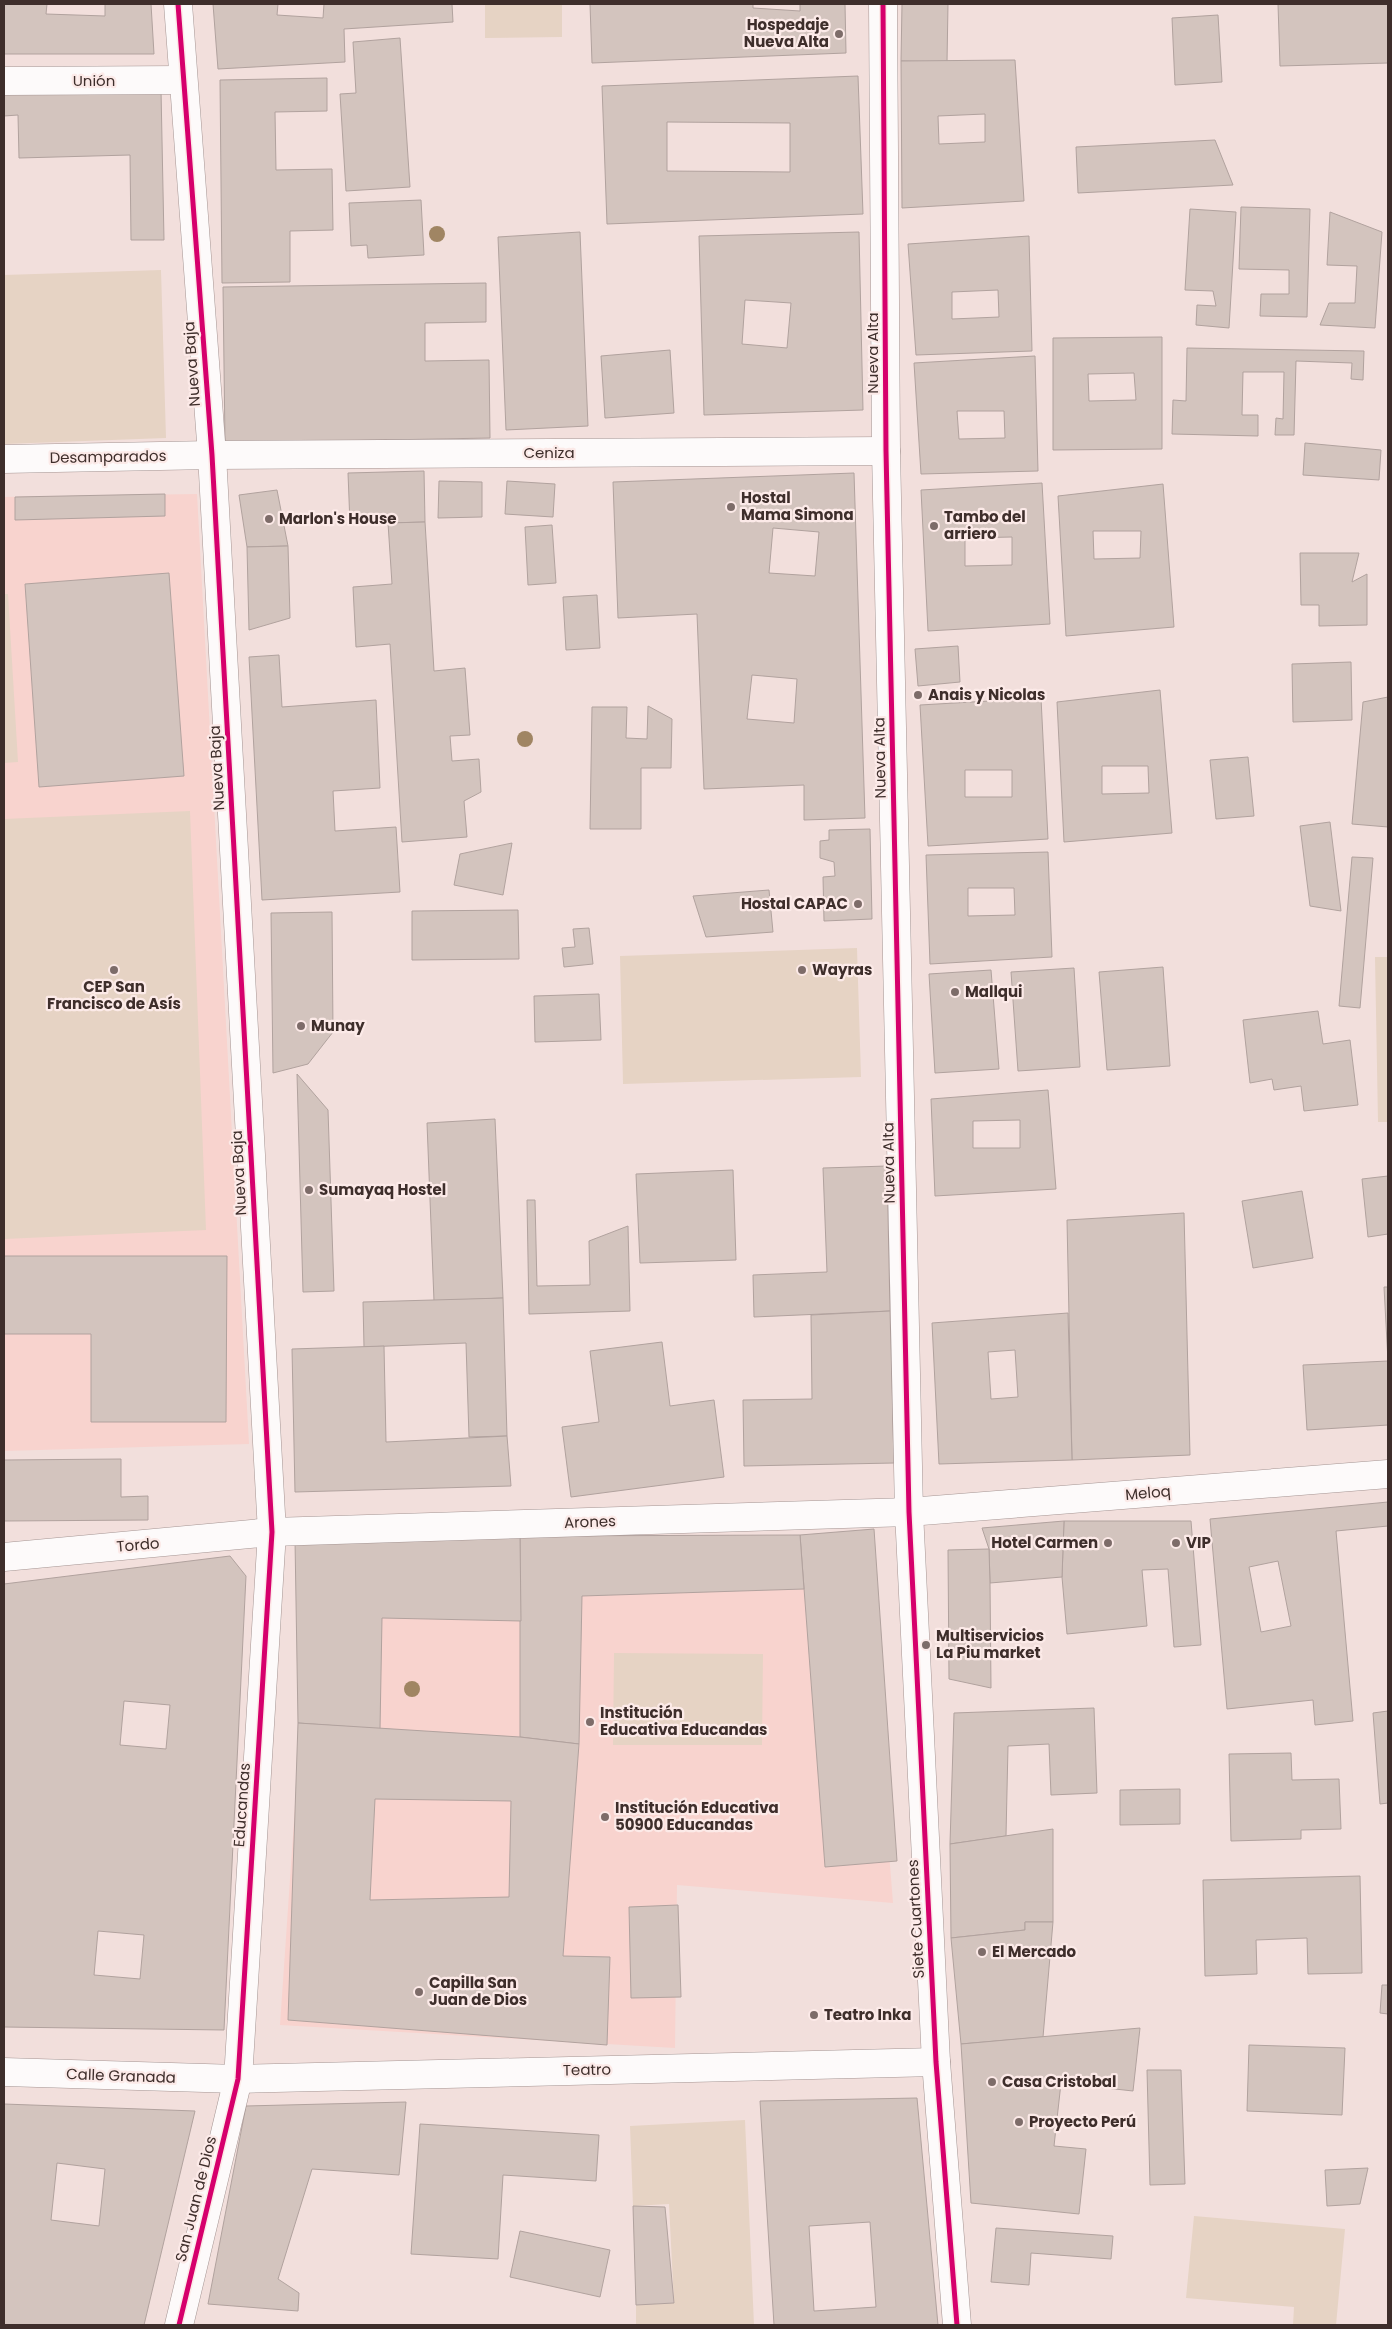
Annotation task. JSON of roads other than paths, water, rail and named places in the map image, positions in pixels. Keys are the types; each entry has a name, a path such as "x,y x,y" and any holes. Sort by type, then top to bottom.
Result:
{"street":[{"name":"Nueva Baja","path":"178,4 212,454 272,1532"},
{"name":"Nueva Alta","path":"883,4 886,451 909,1512"},
{"name":"Unión","path":"4,81 183,80"},
{"name":"Ceniza","path":"212,454 886,451"},
{"name":"Desamparados","path":"4,459 212,454"},
{"name":"Meloq","path":"909,1512 1388,1474"},
{"name":"Arones","path":"272,1532 909,1512"},
{"name":"Siete Cuartones","path":"909,1512 936,2062 957,2325"},
{"name":"Tordo","path":"4,1557 272,1532"},
{"name":"Educandas","path":"238,2079 272,1532"},
{"name":"Teatro","path":"238,2079 936,2062"},
{"name":"Calle Granada","path":"4,2072 238,2079"},
{"name":"San Juan de Dios","path":"178,2325 238,2079"}],"place":[{"name":"Hospedaje Nueva Alta","path":"839,34"},
{"name":"Hostal Mama Simona","path":"731,507"},
{"name":"Marlon's House","path":"269,519"},
{"name":"Tambo del arriero","path":"934,526"},
{"name":"Anais y Nicolas","path":"918,695"},
{"name":"Hostal CAPAC","path":"858,904"},
{"name":"CEP San Francisco de Asís","path":"114,970"},
{"name":"Wayras","path":"802,970"},
{"name":"Mallqui","path":"955,992"},
{"name":"Munay","path":"301,1026"},
{"name":"Sumayaq Hostel","path":"309,1190"},
{"name":"Hotel Carmen","path":"1108,1543"},
{"name":"VIP","path":"1176,1543"},
{"name":"Multiservicios La Piu market","path":"926,1645"},
{"name":"Institución Educativa Educandas","path":"590,1722"},
{"name":"Institución Educativa 50900 Educandas","path":"605,1817"},
{"name":"El Mercado","path":"982,1952"},
{"name":"Capilla San Juan de Dios","path":"419,1992"},
{"name":"Teatro Inka","path":"814,2015"},
{"name":"Casa Cristobal","path":"992,2082"},
{"name":"Proyecto Perú","path":"1019,2122"}]}
